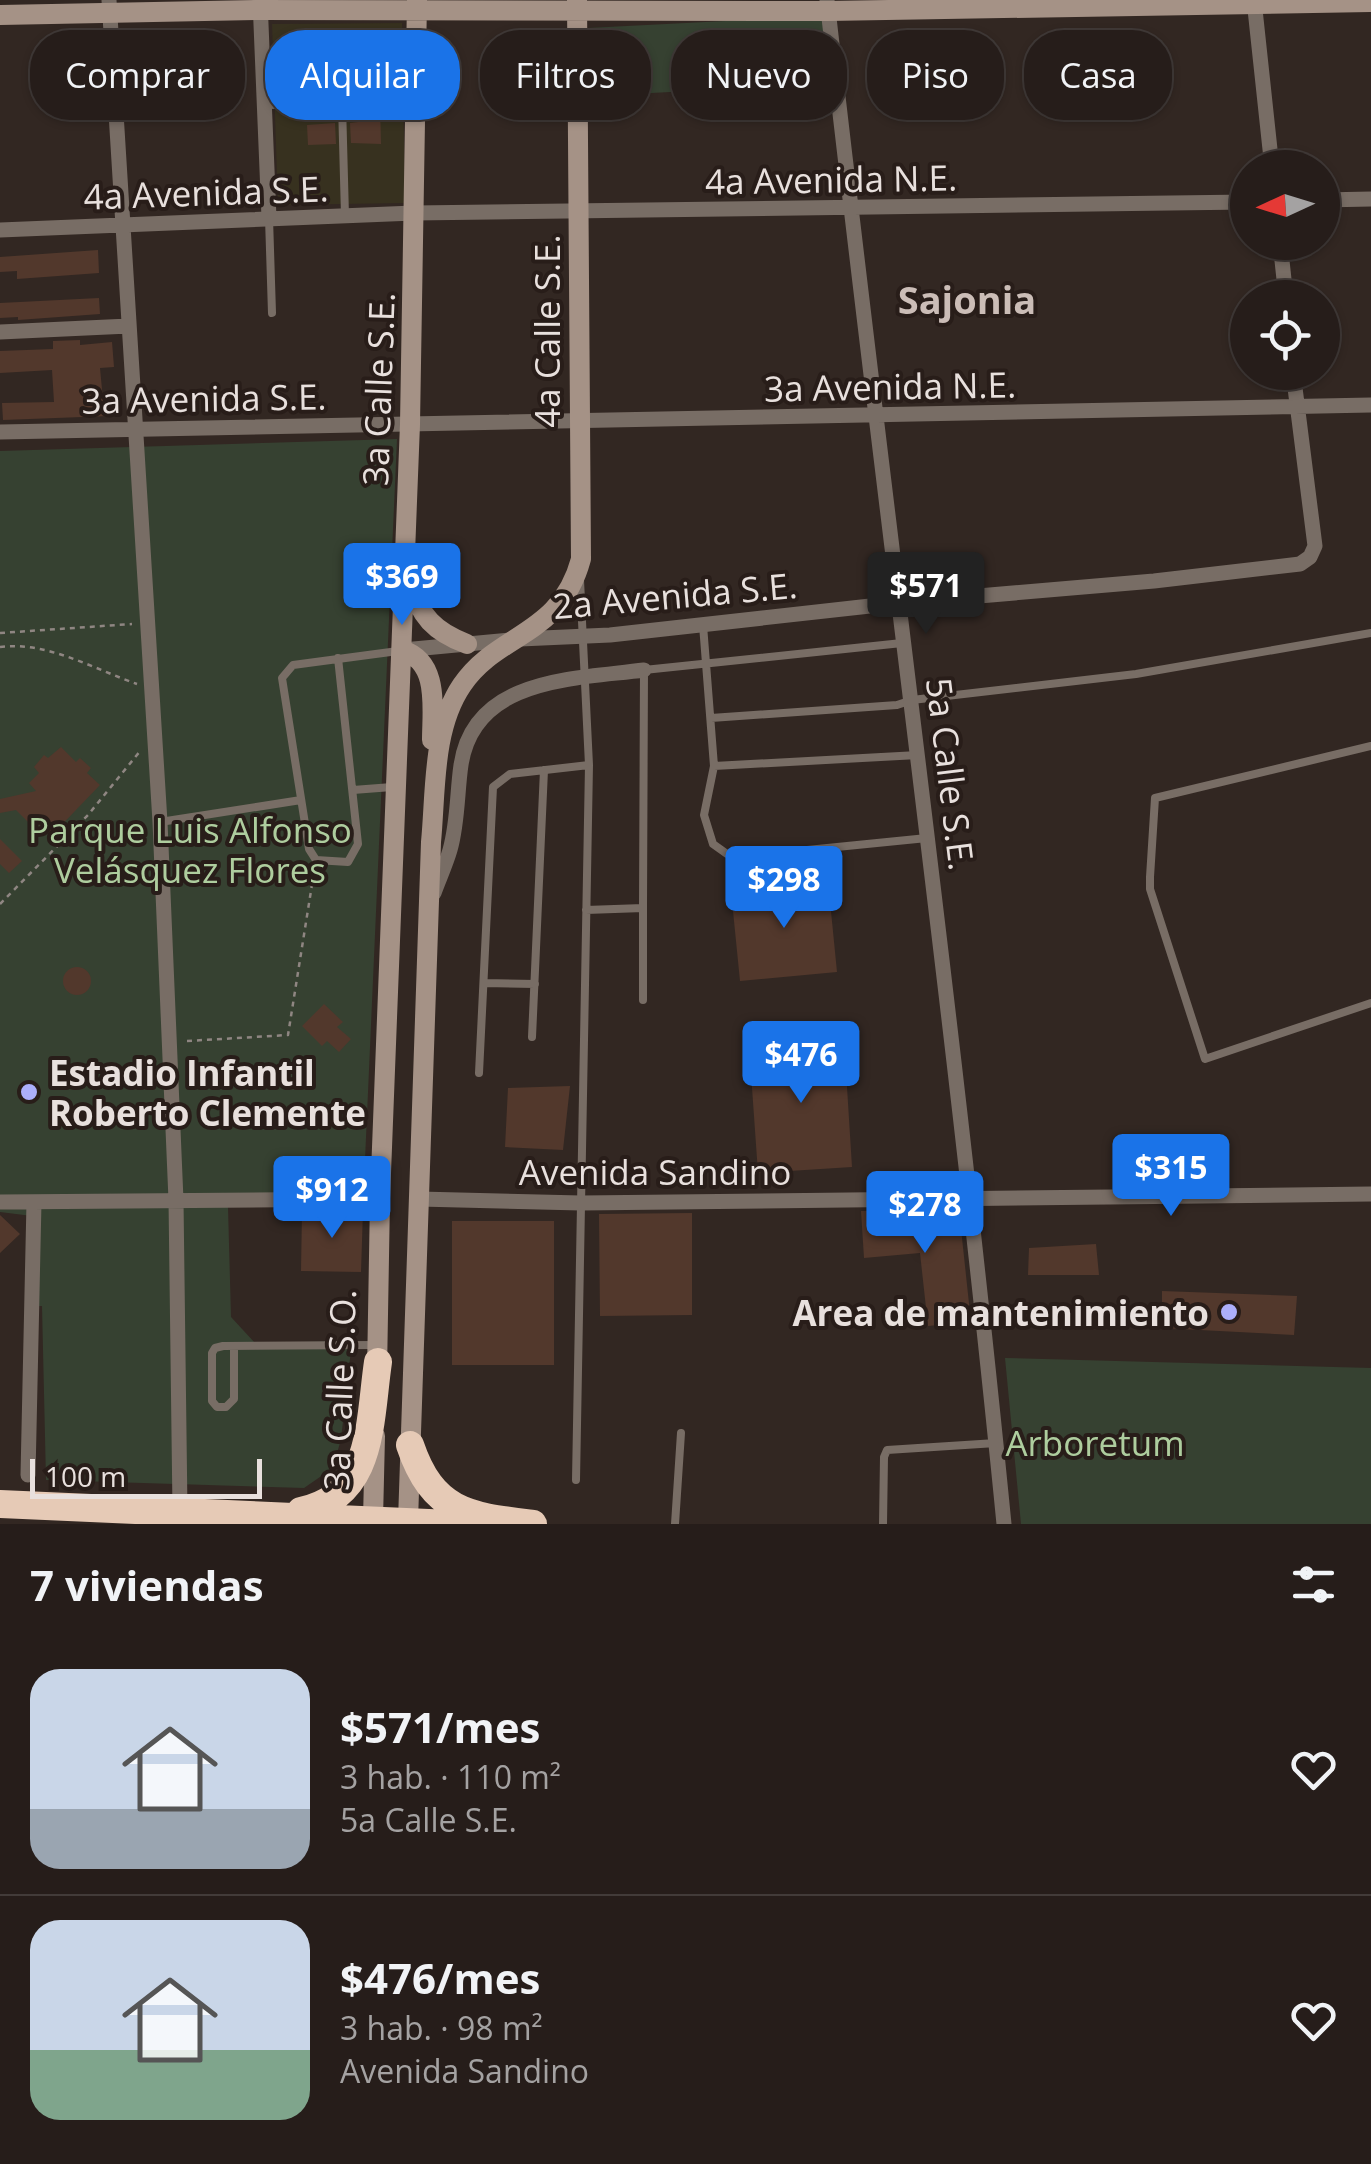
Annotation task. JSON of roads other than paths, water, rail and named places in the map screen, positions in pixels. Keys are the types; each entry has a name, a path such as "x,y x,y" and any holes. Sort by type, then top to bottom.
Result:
{"highway":[{"path":"276,1515 324,1504 348,1488 364,1448 378,1354"},
{"path":"410,1445 430,1485 448,1504 472,1515 534,1524"},
{"path":"0,1504 451,1524"}],"street":[{"path":"1255,2 1270,150"},
{"path":"0,15 109,6 1371,2"},
{"path":"260,5 269,218"},
{"name":"4a Calle S.E.","path":"576,5 579,566"},
{"name":"5a Calle S.E.","path":"828,5 971,1198 1004,1524"},
{"path":"109,6 160,822 176,1200 180,1510"},
{"name":"3a Calle S.E.","path":"372,1199 402,650 417,6"},
{"path":"1340,200 1371,199"},
{"name":"4a Avenida N.E.","path":"414,213 1230,202"},
{"name":"4a Avenida S.E.","path":"0,230 414,213"},
{"path":"0,332 129,326"},
{"path":"1295,390 1297,407"},
{"name":"3a Avenida N.E.","path":"410,424 1371,405"},
{"name":"2a Avenida S.E.","path":"402,650 704,625 1300,564 1310,558 1315,546 1297,407"},
{"name":"3a Avenida S.E.","path":"0,432 410,424"},
{"path":"405,556 416,604 425,618 441,632 468,644"},
{"path":"431,842 441,739 453,700 482,663 520,639 562,600 579,566"},
{"path":"402,650 413,653 422,662 432,688 419,1199"},
{"path":"429,906 451,849 461,763 475,726 497,703 520,690 644,670"},
{"name":"Avenida Sandino","path":"419,1199 581,1203 1371,1194"},
{"path":"0,1202 372,1199"},
{"name":"3a Calle S.O.","path":"372,1199 378,1354 373,1522"},
{"name":"3a Calle S.O.","path":"408,1523 419,1199"},
{"path":"28,1474 34,1202"}],"lane":[{"path":"264,105 342,104 345,216"},
{"path":"269,218 272,314"},
{"path":"576,1480 589,765 579,566"},
{"path":"704,625 714,766 704,815 713,844 738,856 928,838"},
{"path":"711,718 897,705 912,700 1136,674 1371,633"},
{"path":"643,1000 644,670 904,643"},
{"path":"338,658 358,844 348,862 331,864 316,860 309,849 282,678 293,665 338,658 402,650"},
{"path":"1136,674 1138,686"},
{"path":"1371,746 1155,798 1150,889 1205,1059 1371,1003"},
{"path":"714,766 918,754"},
{"path":"480,1072 493,787 510,774 589,765"},
{"path":"532,1036 544,770"},
{"path":"353,790 396,787"},
{"path":"160,822 301,800"},
{"path":"586,910 644,908"},
{"path":"484,982 534,984"},
{"path":"234,1346 234,1399 226,1407 218,1407 212,1401 212,1350 234,1346 378,1354"},
{"path":"675,1524 681,1434"},
{"path":"883,1524 884,1457 888,1450 996,1443"}],"place":[{"name":"Estadio Infantil Roberto Clemente","path":"29,1092"},
{"name":"Area de mantenimiento","path":"1229,1312"}],"district":[{"name":"Sajonia","path":"967,299"}],"park label":[{"name":"Parque Luis Alfonso Velásquez Flores","path":"190,849"},
{"name":"Arboretum","path":"1095,1442"}]}
